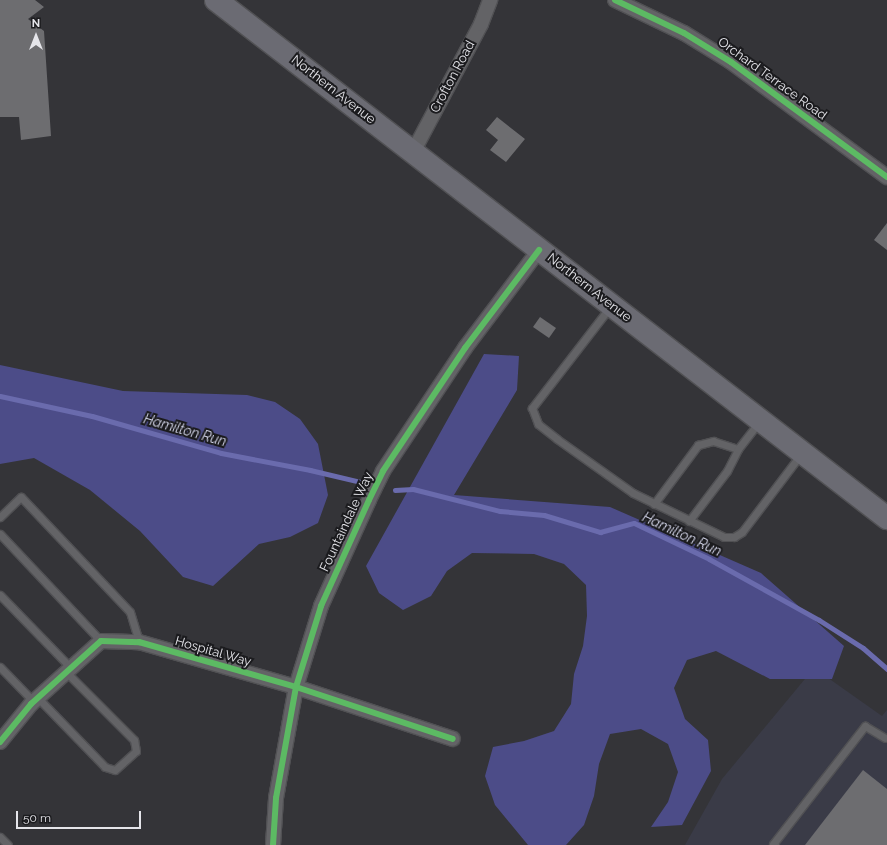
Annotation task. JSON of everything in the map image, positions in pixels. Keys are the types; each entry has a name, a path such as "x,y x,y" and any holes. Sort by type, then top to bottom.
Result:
{"main road":[{"name":"Northern Avenue","path":"216,0 887,518"}],"street":[{"name":"Crofton Road","path":"413,152 481,24 490,0"},
{"name":"Orchard Terrace Road","path":"615,0 684,33 732,62 885,171"},
{"name":"Fountaindale Way","path":"273,845 276,798 296,687 321,606 383,471 465,348 539,250"},
{"name":"Hospital Way","path":"101,641 139,642 296,687 453,739"},
{"path":"1,739 36,700 101,641"}],"lane":[{"path":"612,305 536,402 532,413 538,424 654,504 724,537 734,537 742,532 802,452"},
{"path":"688,521 726,471 738,448 761,420"},
{"path":"654,504 698,445 713,441 738,448"},
{"path":"0,517 21,497 130,612 139,642"},
{"path":"0,534 101,641"},
{"path":"0,595 134,740 136,751 115,770 105,768 0,667"},
{"path":"775,845 773,844 865,726 886,737"},
{"path":"0,837 8,845"}],"shaded area":[{"path":"484,354 519,356 517,390 454,495 610,507 761,573 844,646 832,679 770,679 716,651 687,660 674,688 685,719 708,740 711,771 682,825 651,827 668,802 678,772 668,744 641,729 610,734 599,764 594,796 584,825 566,845 528,845 495,805 485,776 493,747 524,741 554,731 571,704 574,674 583,646 587,616 586,585 564,564 534,554 472,553 447,571 431,596 403,610 379,593 366,566"},
{"path":"0,365 123,391 247,395 275,402 300,419 318,444 328,495 318,523 290,537 259,544 213,586 183,577 140,531 90,490 34,458 0,464"},
{"path":"814,668 882,716 887,710 887,845 685,845 722,779"}],"building":[{"path":"0,0 35,0 44,7 28,19 44,31 51,136 21,140 19,117 0,117"},
{"path":"497,117 525,139 506,162 490,150 498,140 486,130"},
{"path":"887,223 887,250 874,240"},
{"path":"540,317 556,328 549,338 533,327"},
{"path":"863,770 887,789 887,845 805,845"}],"waterway":[{"name":"Hamilton Run","path":"0,396 92,416 221,453 310,470 365,483"},
{"name":"Hamilton Run","path":"395,490 413,489 500,511 544,515 600,532 634,523 709,559 819,620 863,648 887,669"}],"cycle path":[{"path":"615,0 684,33 731,62 887,177"},
{"path":"273,845 276,798 296,687 321,606 383,471 465,348 539,250"},
{"path":"0,742 31,704 101,641 139,642 296,687 453,739"}]}
